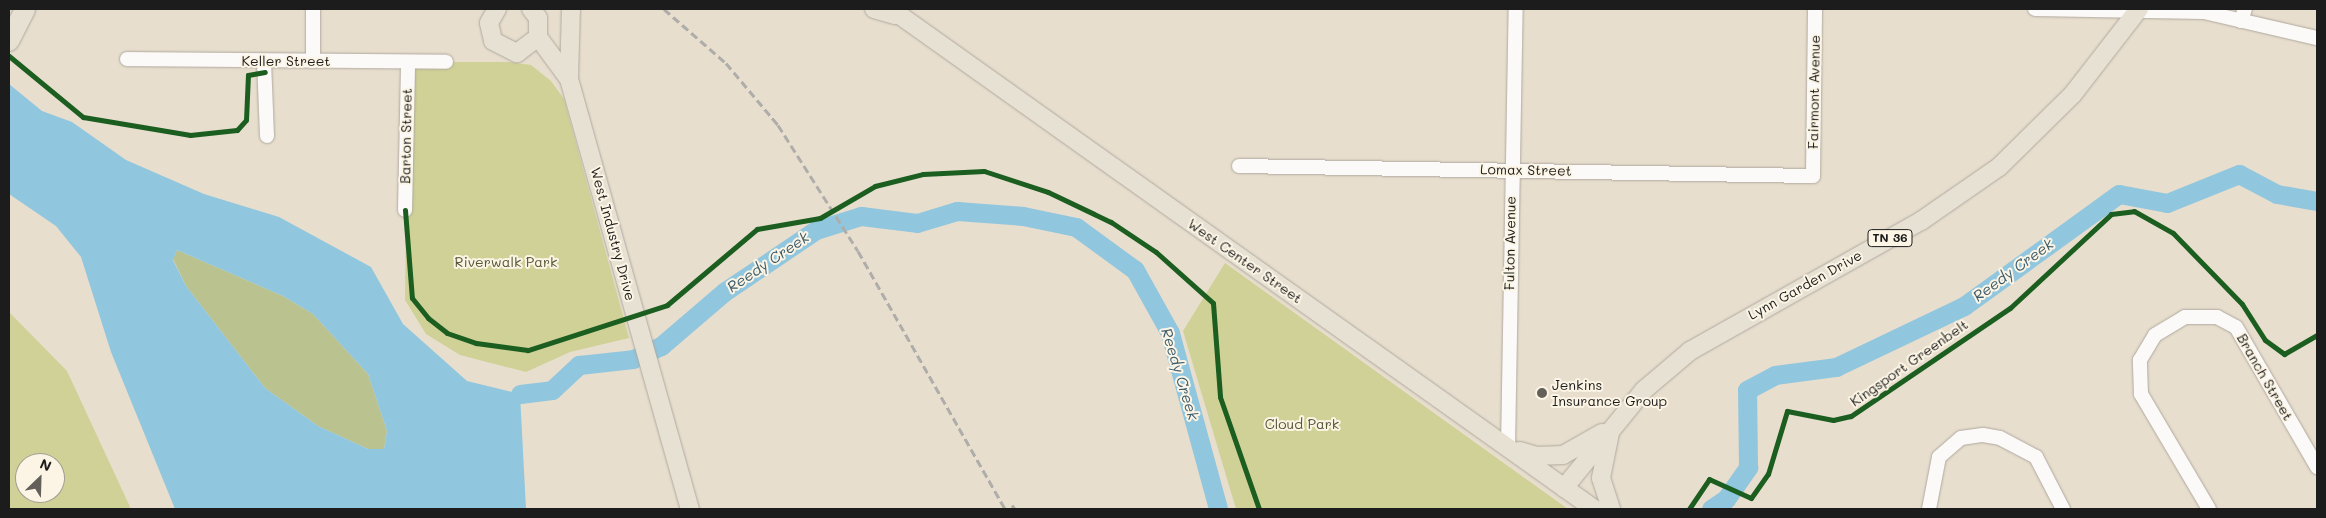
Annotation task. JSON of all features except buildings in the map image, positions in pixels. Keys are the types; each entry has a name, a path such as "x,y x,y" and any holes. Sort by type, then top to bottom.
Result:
{"highway":[{"path":"9,42 25,9"}],"main road":[{"name":"West Industry Drive","path":"531,9 539,32 569,79 690,509"},
{"path":"521,52 539,32 552,9"},
{"path":"569,79 571,9"},
{"name":"West Center Street","path":"874,9 895,11 1594,509"},
{"name":"Lynn Garden Drive","path":"1564,488 1611,428 1644,390 1690,351 1921,221 1999,167 2073,94 2139,10"},
{"name":"West Industry Drive","path":"489,13 489,32 499,48 521,52 540,60 576,103"},
{"path":"1508,447 1536,456 1563,455 1611,428"},
{"path":"1610,509 1601,478 1611,428"}],"street":[{"path":"313,9 313,60"},
{"name":"Fulton Avenue","path":"1508,447 1516,9"},
{"name":"Fairmont Avenue","path":"1813,176 1815,9"},
{"path":"2036,9 2139,10 2243,15 2317,38"},
{"name":"Keller Street","path":"127,59 446,62"},
{"path":"264,61 267,136"},
{"name":"Barton Street","path":"405,210 408,62"},
{"name":"Lomax Street","path":"1239,166 1813,176"},
{"name":"Branch Street","path":"2209,509 2141,394 2140,360 2155,335 2185,317 2217,317 2236,327 2317,468"},
{"path":"1929,509 1939,458 1961,438 1983,435 2000,438 2036,457 2063,509"}],"green space":[{"name":"Riverwalk Park","path":"408,62 509,62 531,65 551,81 564,99 629,338 570,352 526,372 460,355 426,334 405,300"},
{"path":"177,250 283,296 313,314 368,374 387,431 384,449 368,449 318,426 265,388 186,286 173,259"},
{"name":"Cloud Park","path":"1225,263 1568,509 1236,509 1183,331"},
{"path":"9,312 67,371 131,509 9,509"}],"water":[{"path":"9,84 42,111 72,122 126,160 204,194 279,217 371,267 403,324 467,381 520,394 526,509 175,509 111,352 81,257 56,226 9,194","holes":["177,250 283,296 313,314 368,374 387,431 384,449 368,449 318,426 265,388 186,286 173,260"]}],"waterway":[{"name":"Reedy Creek","path":"1711,509 1726,499 1748,467 1747,390 1775,375 1836,367 1964,306 2119,194 2167,203 2239,174 2277,194 2317,201"},
{"name":"Reedy Creek","path":"520,394 552,390 579,365 633,359 661,346 724,292 816,230 861,216 917,223 957,211 1023,216 1076,227 1135,270 1170,333 1218,509"}],"railway":[{"path":"664,9 726,63 778,125 858,251 1005,509"},
{"path":"1012,505 1015,509"}],"cycle path":[{"path":"9,56 83,117 190,135 237,130 246,120 248,75 265,72"},
{"path":"405,210 412,298 428,318 447,333 476,343 528,350 667,305 757,229 820,218 875,186 923,174 984,171 1048,192 1111,222 1156,252 1213,303 1220,397 1259,509"},
{"name":"Kingsport Greenbelt","path":"1689,509 1709,479 1751,498 1768,474 1787,411 1833,420 1851,416 2010,308 2111,214 2134,211 2173,233 2242,304 2265,340 2284,354 2317,335"}],"place":[{"name":"Jenkins Insurance Group","path":"1542,393"}]}
